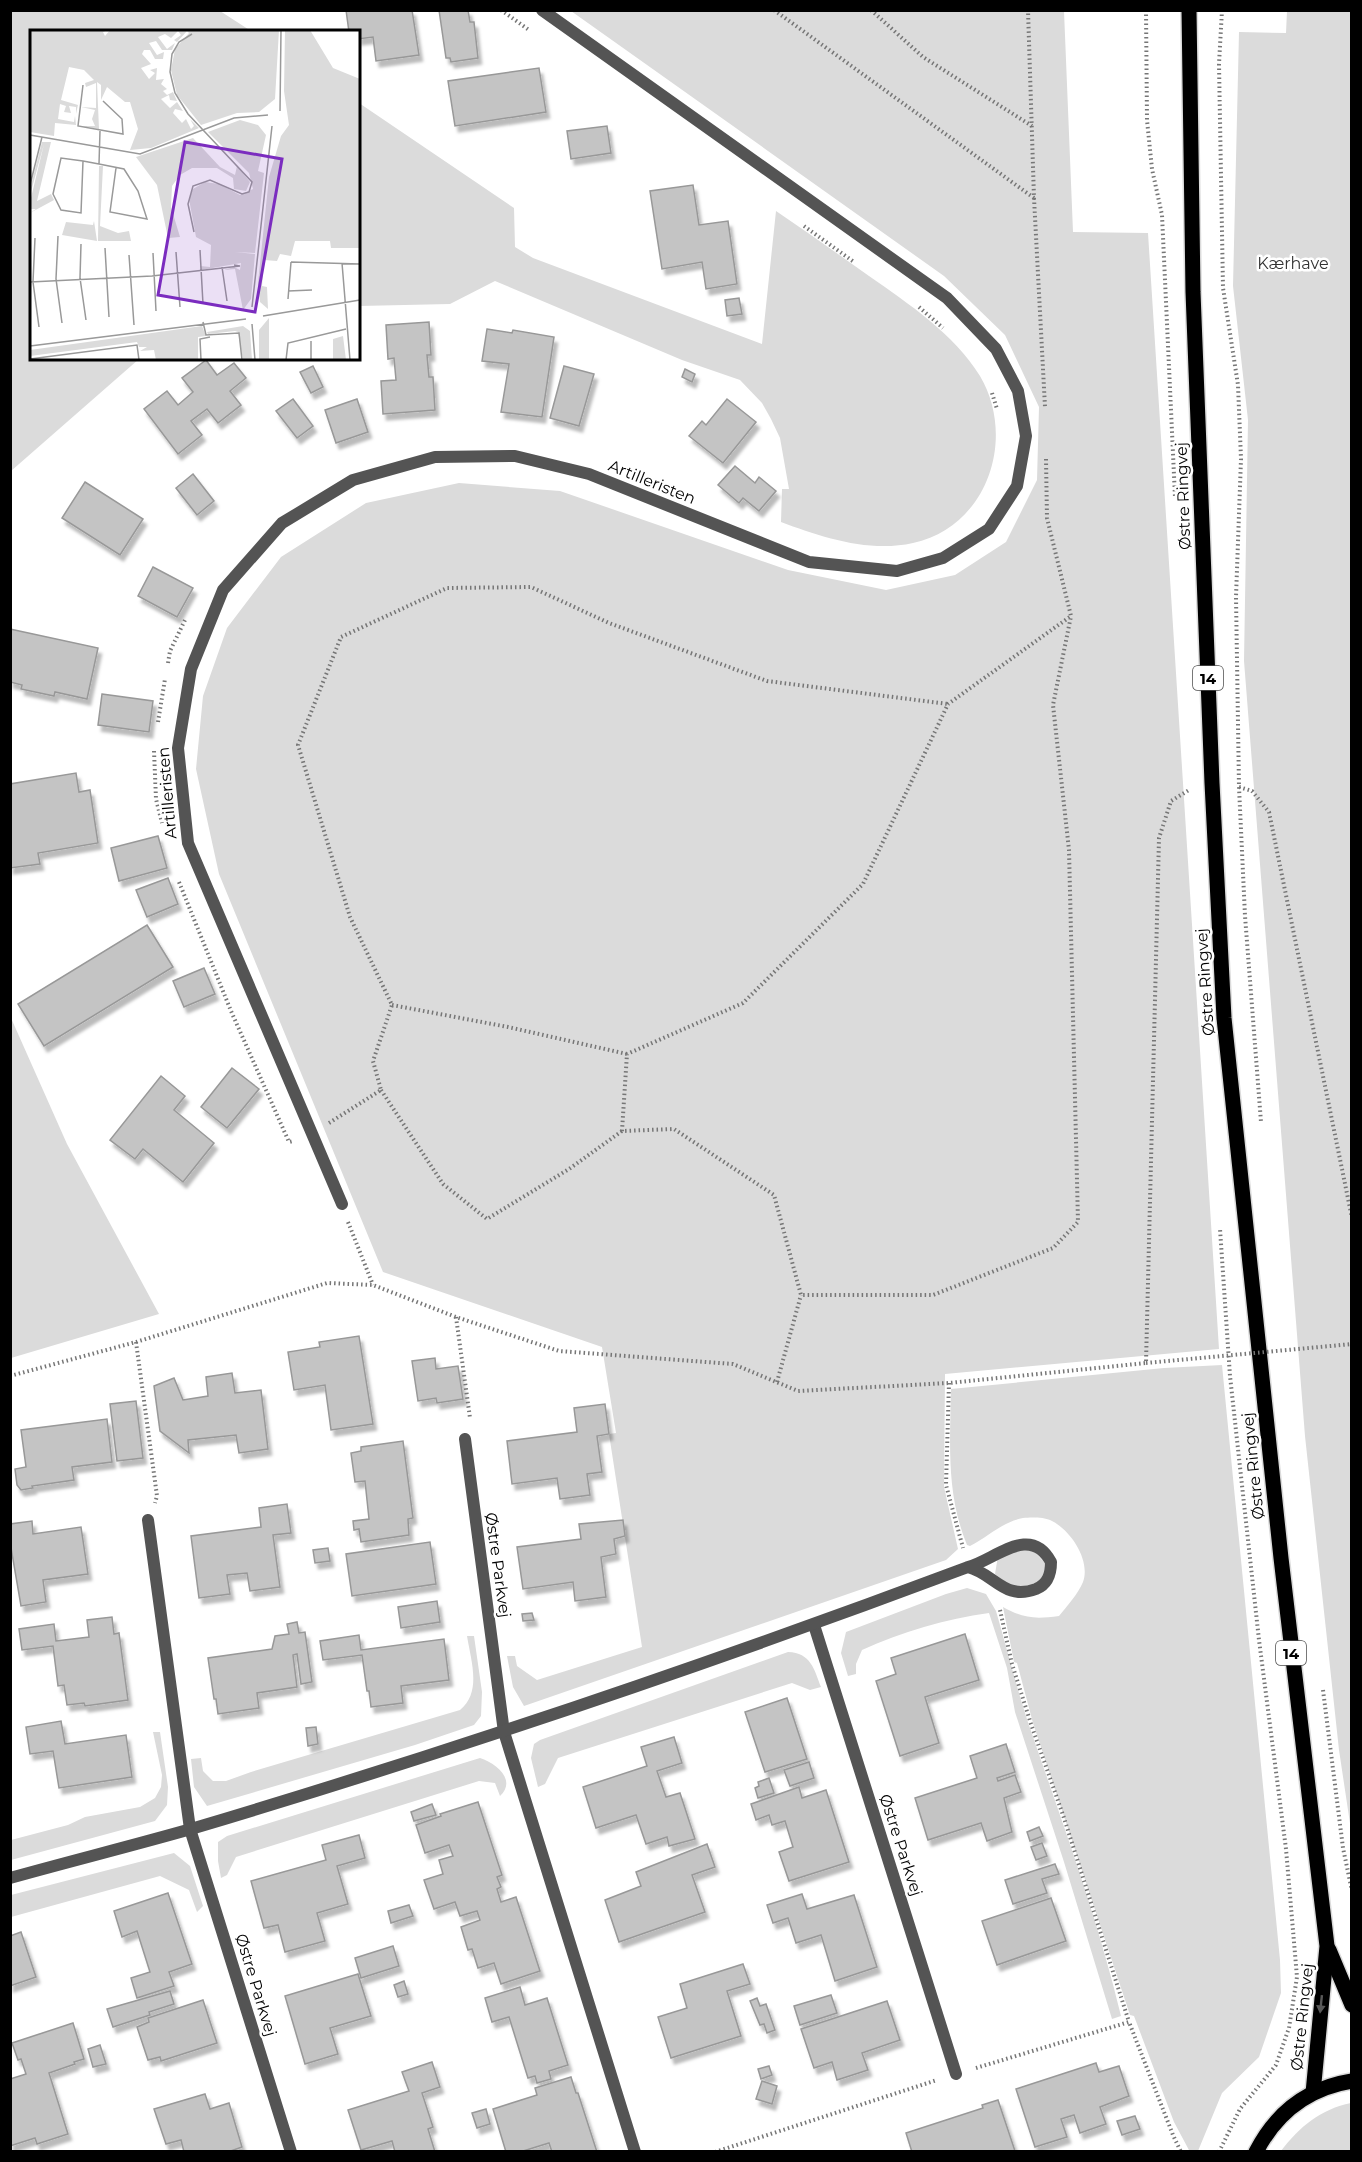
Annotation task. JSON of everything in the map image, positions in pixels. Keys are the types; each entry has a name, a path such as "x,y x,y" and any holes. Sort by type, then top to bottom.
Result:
{"main road":[{"name":"Østre Ringvej","path":"1189,10 1193,292 1211,759 1224,1018 1281,1558 1327,1946 1312,2093"},
{"name":"Østre Ringvej","path":"1327,1946 1352,2005"},
{"path":"1256,2151 1272,2126 1284,2113 1312,2093 1352,2081"}],"street":[{"name":"Artilleristen","path":"342,1204 188,843 178,748 191,669 223,590 282,523 353,480 435,457 515,456 589,474 808,562 897,571 943,558 989,529 1017,486 1026,436 1018,391 996,349 947,298 542,10"},
{"name":"Østre Parkvej","path":"465,1439 504,1732 635,2151"},
{"name":"Østre Parkvej","path":"148,1520 190,1829 291,2151"},
{"path":"10,1878 190,1829 504,1732 814,1625 968,1567 979,1564 1002,1550 1019,1544 1031,1545 1040,1549 1051,1562 1051,1572 1040,1587 1027,1592 1015,1593 996,1583 981,1570 968,1567"},
{"name":"Østre Parkvej","path":"814,1625 956,2074"}],"path":[{"path":"501,10 537,36"},
{"path":"774,10 1034,198"},
{"path":"871,10 923,57 1032,126"},
{"path":"1028,10 1034,198 1045,418"},
{"path":"1222,10 1219,64 1223,288 1238,385 1241,459 1236,597 1239,787 1245,916 1261,1124"},
{"path":"801,224 857,264"},
{"path":"912,301 944,329"},
{"path":"990,387 999,416"},
{"path":"801,1295 933,1295 1053,1248 1078,1222 1069,849 1053,705 1071,616 1047,518 1046,451"},
{"path":"777,1382 801,1295 774,1195 674,1129 622,1131 569,1169 487,1220 442,1184 381,1090 373,1061 392,1005 350,917 298,745 341,637 447,588 531,587 609,623 767,681 948,705"},
{"path":"158,725 170,651 188,613"},
{"path":"392,1005 508,1027 627,1054 742,1003 863,884 948,705 1071,616"},
{"path":"155,746 156,799 163,828"},
{"path":"1239,787 1252,791 1269,812 1352,1218"},
{"path":"1146,1363 1159,838 1171,801 1192,788"},
{"path":"177,878 231,1011 289,1142 312,1134 381,1090"},
{"path":"622,1131 627,1054"},
{"path":"342,1204 373,1285"},
{"path":"10,1376 136,1342 327,1283 373,1285 456,1317 559,1350 733,1364 798,1391 949,1383 1352,1344"},
{"path":"456,1317 471,1415 465,1439"},
{"path":"136,1342 157,1496 148,1520"},
{"path":"1283,1347 1285,1359"},
{"path":"949,1383 946,1485 968,1567"},
{"path":"998,1603 1012,1664 1129,2022 1181,2151"},
{"path":"1322,1686 1343,1848 1352,1891"},
{"path":"715,2151 956,2074 1129,2022"}],"green space":[{"path":"11,10 220,11 249,30 30,30 30,360 138,360 11,471"},
{"path":"571,11 1064,11 1073,232 1148,233 1219,1349 945,1374 944,1487 958,1549 946,1560 524,1706 513,1687 507,1656 515,1656 517,1666 537,1680 642,1647 609,1434 616,1433 602,1347 383,1272 219,874 196,769 203,696 227,628 281,557 366,503 459,483 560,491 788,570 886,590 955,575 1006,542 1037,480 1039,407 1005,335 944,276"},
{"name":"Kærhave","path":"1287,11 1352,11 1351,1830 1339,1750 1305,1436 1244,661 1248,420 1233,286 1239,32 1286,33"},
{"path":"360,104 514,208 515,247 533,258 762,344 776,211 930,321 969,361 980,376 991,401 996,426 995,452 988,477 976,500 960,519 939,534 913,543 896,546 862,545 812,533 781,522 782,489 789,489 780,438 762,403 740,380 682,360 495,281 450,304 360,306"},
{"path":"11,1018 67,1144 159,1314 11,1358"},
{"path":"1222,1365 1280,1960 1281,1993 1259,2057 1222,2093 1198,2151 1190,2152 1174,2122 1134,2016 1130,2015 1033,1723 1017,1663 1014,1662 1003,1607 1030,1617 1059,1616 1083,1582 1084,1564 1077,1546 1065,1530 1050,1520 1041,1518 1015,1520 970,1546 967,1545 960,1526 952,1487 951,1389 1164,1368"},
{"path":"1031,1548 1046,1564 1045,1573 1039,1583 1015,1590 995,1574 998,1556"},
{"path":"967,1588 986,1594 996,1611 1027,1719 1091,1909 1121,2016 1112,2019 1015,1712 1007,1668 989,1613 924,1627 862,1650 856,1664 856,1674 848,1676 841,1653 846,1632"},
{"path":"467,1636 474,1636 482,1692 481,1716 474,1725 415,1745 207,1806 194,1787 191,1759 201,1758 203,1771 213,1781 226,1781 460,1710 467,1703 473,1685"},
{"path":"788,1652 802,1655 807,1659 814,1668 821,1687 810,1690 792,1683 558,1758 545,1784 538,1787 531,1758 534,1744 540,1740"},
{"path":"153,1732 160,1732 168,1787 167,1805 155,1821 11,1860 11,1840 68,1825 85,1817 140,1807 155,1798 161,1787 162,1775"},
{"path":"480,1758 498,1768 505,1778 505,1790 500,1796 495,1783 479,1781 236,1857 227,1875 221,1878 218,1842 227,1836"},
{"path":"174,1853 190,1866 203,1906 197,1912 189,1890 160,1876 11,1917 11,1895"},
{"path":"1351,2103 1351,2151 1281,2151 1295,2134 1320,2114"}],"building":[{"path":"346,10 412,10 419,55 376,61 373,37 360,39 360,30 349,30"},
{"path":"439,10 468,10 470,22 474,22 478,58 451,62 450,58 446,58"},
{"path":"539,68 546,112 455,126 448,81"},
{"path":"607,126 611,153 571,159 567,131"},
{"path":"693,185 699,225 728,221 737,284 706,289 702,262 662,269 650,191"},
{"path":"739,298 742,314 727,316 725,300"},
{"path":"429,322 431,355 427,355 429,377 433,377 435,410 383,414 381,381 396,380 394,358 388,359 386,325"},
{"path":"487,329 512,333 513,330 554,337 542,417 501,412 509,364 482,361"},
{"path":"206,360 217,375 234,363 246,378 230,391 241,405 218,423 207,409 191,421 202,435 178,454 144,409 167,391 178,405 193,392 182,378"},
{"path":"313,366 323,387 311,393 300,372"},
{"path":"564,366 594,374 579,426 550,418"},
{"path":"685,369 695,374 692,382 682,377"},
{"path":"293,399 313,426 297,438 276,411"},
{"path":"357,399 368,432 336,443 325,410"},
{"path":"727,399 756,422 723,463 689,436 702,421 706,425"},
{"path":"735,466 755,483 759,477 776,491 759,511 743,498 739,503 718,485"},
{"path":"193,474 214,501 197,515 176,488"},
{"path":"85,482 143,519 120,555 62,518"},
{"path":"153,567 193,588 177,617 138,596"},
{"path":"10,629 98,648 87,699 55,692 54,696 21,689 22,685 10,682"},
{"path":"102,694 153,701 149,732 98,725"},
{"path":"76,773 79,792 90,790 98,843 38,853 40,864 10,868 10,784"},
{"path":"158,836 167,868 119,881 111,848"},
{"path":"168,878 178,904 147,917 136,890"},
{"path":"147,925 173,967 44,1046 18,1004"},
{"path":"204,968 215,994 184,1007 173,981"},
{"path":"232,1068 259,1089 227,1128 201,1107"},
{"path":"161,1076 185,1096 174,1110 214,1143 183,1182 143,1149 135,1159 110,1140"},
{"path":"359,1336 373,1424 331,1430 325,1385 294,1390 288,1352 320,1347 319,1342"},
{"path":"435,1358 436,1369 458,1366 463,1399 437,1403 436,1398 418,1401 412,1361"},
{"path":"232,1373 235,1393 261,1390 268,1449 239,1453 236,1435 188,1440 189,1453 160,1431 154,1386 174,1378 183,1400 208,1396 206,1377"},
{"path":"136,1401 143,1458 117,1461 110,1404"},
{"path":"605,1404 609,1434 597,1436 602,1472 587,1474 590,1495 560,1499 557,1478 512,1484 507,1441 577,1432 574,1408"},
{"path":"107,1419 112,1462 72,1467 74,1480 32,1486 33,1488 21,1490 17,1485 15,1469 26,1467 21,1430"},
{"path":"403,1441 413,1518 408,1519 409,1535 361,1542 359,1529 354,1530 353,1521 369,1519 365,1481 355,1482 351,1453 361,1451 361,1447"},
{"path":"287,1504 291,1533 273,1535 280,1587 250,1591 247,1573 227,1575 230,1594 199,1598 191,1536 261,1527 259,1508"},
{"path":"623,1520 625,1536 614,1539 616,1554 601,1557 606,1597 575,1601 573,1582 523,1589 517,1547 581,1539 579,1524"},
{"path":"32,1521 33,1534 81,1527 88,1574 43,1580 46,1602 21,1606 10,1542 10,1524"},
{"path":"430,1542 436,1584 352,1596 346,1554"},
{"path":"328,1548 330,1561 315,1563 313,1550"},
{"path":"437,1601 440,1622 401,1628 398,1607"},
{"path":"532,1613 534,1620 523,1621 522,1614"},
{"path":"112,1617 114,1634 119,1633 128,1700 85,1706 84,1703 67,1705 64,1685 58,1686 53,1646 22,1650 19,1629 54,1624 56,1641 89,1637 87,1620"},
{"path":"297,1622 299,1633 305,1632 312,1682 301,1684 297,1654 293,1655 297,1687 257,1693 259,1708 218,1714 208,1658 272,1649 275,1636 289,1634 287,1624"},
{"path":"965,1634 979,1680 925,1697 939,1743 900,1756 876,1681 896,1674 891,1658"},
{"path":"359,1635 361,1650 444,1639 449,1680 401,1686 403,1703 371,1707 362,1655 323,1660 320,1641"},
{"path":"787,1698 807,1759 765,1772 745,1712"},
{"path":"61,1721 65,1744 126,1735 132,1777 59,1788 53,1751 30,1754 26,1727"},
{"path":"316,1727 318,1744 308,1746 306,1728"},
{"path":"674,1737 682,1763 657,1771 666,1797 680,1793 695,1839 669,1846 667,1837 646,1844 636,1815 596,1828 583,1787 647,1766 641,1747"},
{"path":"1006,1744 1015,1772 997,1778 998,1781 1015,1775 1021,1792 1004,1798 1012,1832 987,1841 981,1823 928,1840 915,1798 977,1778 970,1756"},
{"path":"809,1762 814,1778 790,1786 784,1770"},
{"path":"769,1778 774,1793 758,1798 755,1788 759,1786 758,1782"},
{"path":"799,1787 802,1798 826,1790 849,1862 789,1881 779,1852 793,1847 785,1821 772,1825 769,1815 756,1820 751,1804"},
{"path":"478,1802 502,1875 497,1877 501,1887 497,1889 501,1902 516,1897 540,1971 501,1984 494,1963 478,1968 472,1949 468,1950 461,1927 480,1920 477,1911 460,1916 455,1902 434,1909 424,1880 443,1874 439,1860 453,1856 449,1845 425,1853 416,1825 441,1816 440,1814"},
{"path":"432,1804 436,1815 414,1821 411,1812"},
{"path":"1039,1827 1043,1836 1030,1841 1027,1832"},
{"path":"359,1835 365,1858 337,1866 348,1904 317,1913 325,1941 285,1952 278,1925 264,1928 251,1881 326,1860 322,1845"},
{"path":"1042,1843 1047,1856 1036,1860 1031,1847"},
{"path":"707,1844 715,1867 692,1875 705,1912 619,1942 605,1900 641,1886 636,1872"},
{"path":"1055,1864 1059,1874 1042,1879 1047,1893 1013,1904 1005,1880"},
{"path":"168,1893 192,1964 169,1972 174,1986 137,1998 131,1978 150,1972 137,1931 122,1937 114,1911"},
{"path":"802,1894 807,1909 854,1895 877,1967 835,1981 821,1935 796,1943 788,1918 773,1923 767,1905"},
{"path":"1051,1898 1066,1941 997,1965 982,1921"},
{"path":"409,1905 413,1916 391,1923 388,1911"},
{"path":"21,1932 36,1977 10,1986 10,1936"},
{"path":"393,1946 399,1966 361,1978 355,1958"},
{"path":"743,1964 750,1984 727,1991 741,2036 671,2058 658,2017 687,2008 680,1984"},
{"path":"358,1974 371,2016 330,2028 338,2054 305,2064 285,1996"},
{"path":"404,1981 408,1994 398,1997 394,1985"},
{"path":"520,1987 525,2005 547,1998 568,2065 549,2071 551,2079 537,2083 535,2076 528,2078 509,2017 492,2022 485,1998"},
{"path":"170,1991 174,2004 149,2012 150,2015 113,2027 107,2009"},
{"path":"831,1995 837,2013 800,2025 794,2006"},
{"path":"757,1998 760,2006 766,2004 775,2030 767,2033 764,2024 760,2025 750,2001"},
{"path":"203,2000 217,2043 161,2061 160,2057 148,2060 137,2027 149,2022 148,2018"},
{"path":"887,2001 900,2040 862,2053 868,2070 837,2080 832,2062 814,2068 801,2029"},
{"path":"73,2023 84,2059 49,2073 68,2134 37,2144 35,2138 10,2146 10,2079 26,2074 12,2043"},
{"path":"100,2045 106,2064 93,2067 88,2049"},
{"path":"432,2062 440,2087 422,2093 433,2127 428,2129 435,2152 395,2152 392,2141 361,2150 348,2110 409,2091 402,2072"},
{"path":"1096,2063 1099,2072 1119,2066 1129,2096 1100,2107 1106,2124 1080,2133 1074,2115 1061,2119 1067,2137 1035,2147 1016,2089"},
{"path":"769,2066 772,2075 761,2079 758,2069"},
{"path":"571,2077 597,2152 552,2152 549,2143 520,2152 506,2152 493,2109 537,2095 535,2088"},
{"path":"762,2081 777,2086 772,2104 756,2099"},
{"path":"205,2094 210,2109 229,2103 242,2147 228,2152 184,2152 181,2140 166,2144 154,2109"},
{"path":"998,2100 1015,2151 912,2152 906,2133 983,2108 982,2105"},
{"path":"486,2109 490,2124 477,2128 472,2113"},
{"path":"1135,2116 1140,2129 1122,2135 1117,2121"}]}
